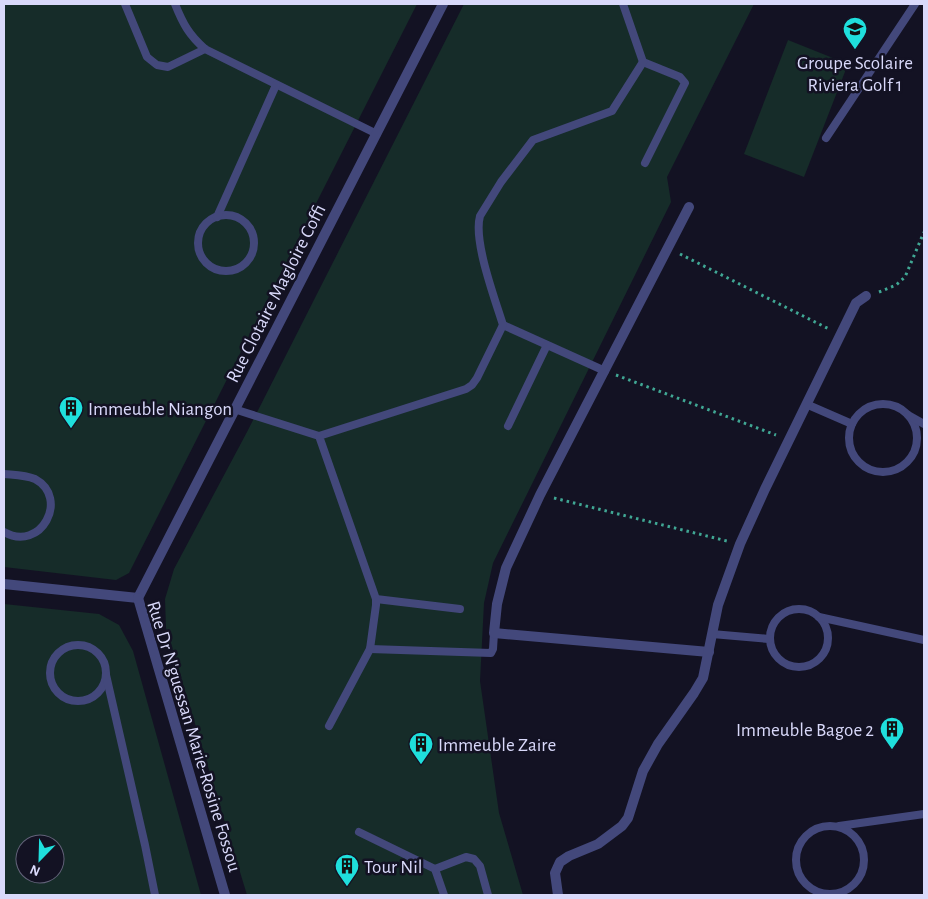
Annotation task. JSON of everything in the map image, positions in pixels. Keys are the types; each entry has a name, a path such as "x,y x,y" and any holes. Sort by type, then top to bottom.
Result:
{"street":[{"name":"Rue Clotaire Magloire Coffi","path":"138,598 443,4"},
{"path":"689,207 540,495 506,568 497,604 494,633 709,652"},
{"path":"558,895 555,872 560,862 569,856 598,844 622,826 628,818 643,772 658,744 703,678 718,605 740,544 840,334 856,303 866,296"},
{"name":"Rue Dr N'guessan Marie-Rosine Fossou","path":"4,584 138,598 225,895"}],"lane":[{"path":"125,4 147,57 157,65 168,67 205,49"},
{"path":"175,4 185,28 194,40 205,49 377,134"},
{"path":"623,4 644,62 680,77 685,83 645,163"},
{"path":"826,138 914,4"},
{"path":"234,409 319,436 472,385 502,326 481,248 480,216 501,182 533,140 612,111 644,62"},
{"path":"217,217 228,215 238,218 247,224 253,233 252,255 246,264 236,269 225,271 215,268 206,262 200,252 198,242 201,231 208,222 217,217 276,85"},
{"path":"502,326 605,371"},
{"path":"508,426 547,345"},
{"path":"806,404 852,424"},
{"path":"908,415 915,427 917,440 914,453 906,464 895,470 881,472 868,469 858,461 851,450 849,437 852,424 860,413 871,406 884,404 897,408 924,424"},
{"path":"319,436 376,599 370,649 329,726"},
{"path":"4,474 24,476 36,480 45,488 50,498 51,510 47,521 39,530 29,536 17,537 4,532"},
{"path":"376,599 460,609"},
{"path":"798,609 810,611 819,617 826,626 829,638 827,649 821,659 811,665 800,668 789,666 779,660 772,650 769,639 771,628 778,618 787,611 798,609"},
{"path":"819,617 924,640"},
{"path":"370,649 491,653 494,649 494,633"},
{"path":"712,634 769,639"},
{"path":"106,675 103,686 96,694 86,699 76,700 65,697 57,690 50,670 60,651 70,646 81,645 91,648 100,655 105,664 155,895"},
{"path":"837,826 849,832 859,841 864,854 863,867 858,879 849,888 836,893 823,893 811,888 802,878 796,866 797,852 802,840 812,831 824,826 837,826 924,814"},
{"path":"359,832 435,868 466,857 474,859 480,866 488,895"},
{"path":"435,868 444,895"}],"path":[{"path":"866,296 896,285 905,277 924,232"},
{"path":"668,248 840,334"},
{"path":"605,371 789,440"},
{"path":"540,495 740,544"}],"green space":[{"path":"4,4 417,4 129,573 116,580 4,567"},
{"path":"464,4 754,4 667,177 671,202 493,563 484,603 480,681 499,813 523,895 247,895 166,628 165,599 174,569 247,432"},
{"path":"788,40 848,64 804,177 744,154"},
{"path":"4,604 99,614 119,625 133,651 201,895 4,895"}],"place":[{"name":"Groupe Scolaire Riviera Golf 1","path":"855,50"},
{"name":"Immeuble Niangon","path":"71,429"},
{"name":"Immeuble Bagoe 2","path":"892,750"},
{"name":"Immeuble Zaire","path":"421,765"},
{"name":"Tour Nil","path":"347,887"}]}
